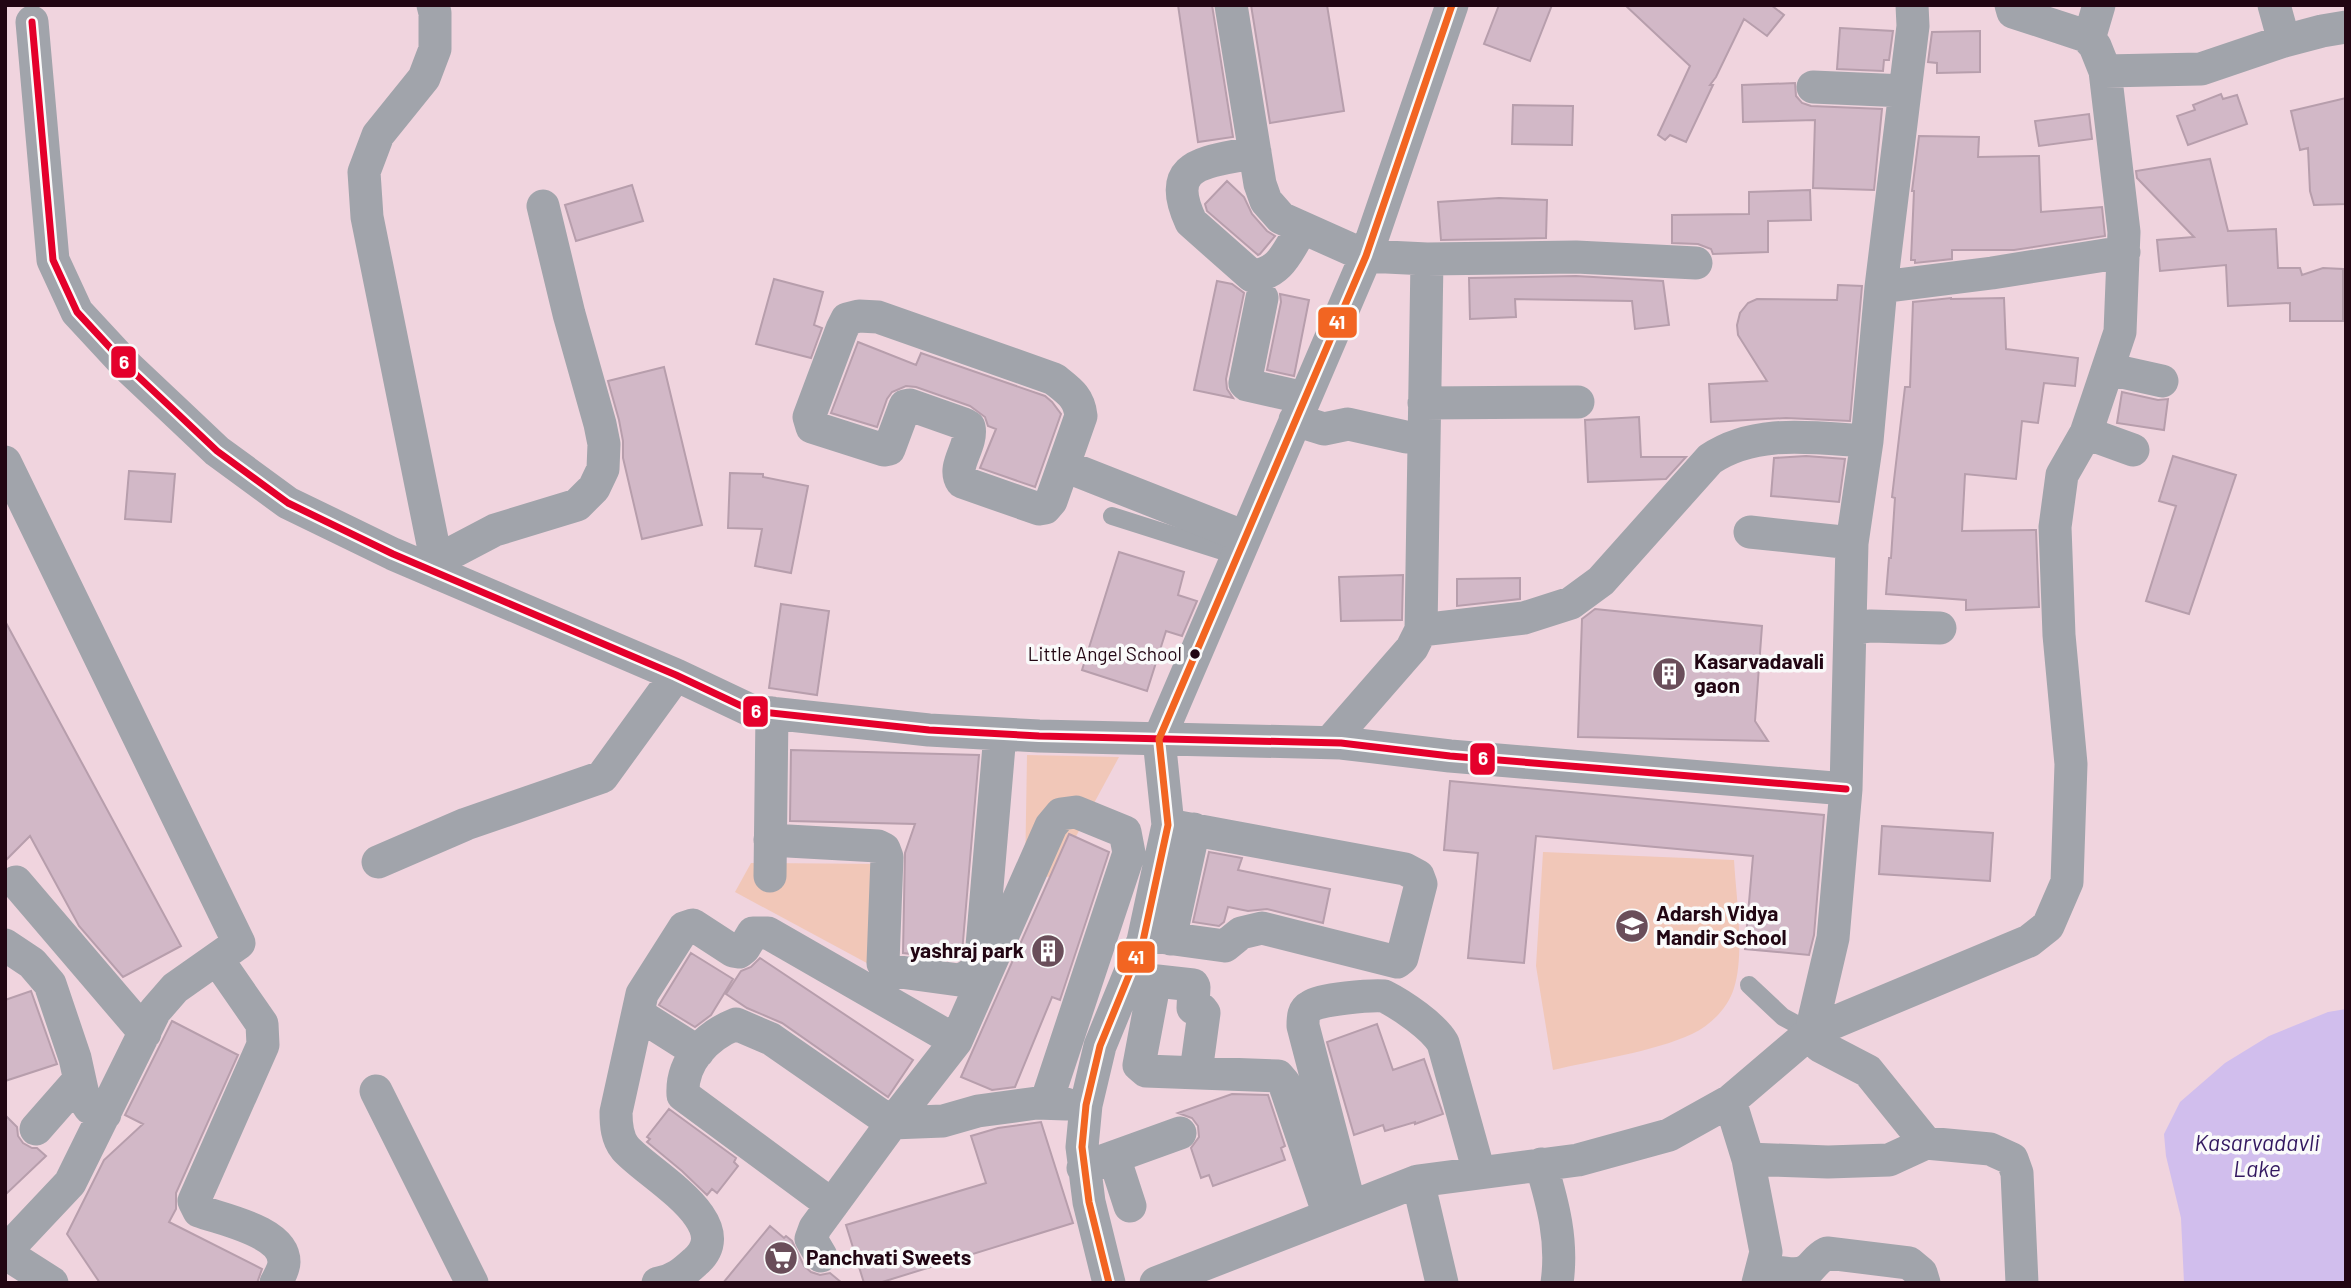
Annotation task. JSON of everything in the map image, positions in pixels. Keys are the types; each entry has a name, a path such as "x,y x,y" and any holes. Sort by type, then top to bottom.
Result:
{"street":[{"path":"433,5 436,13 435,49 424,78 378,135 365,172 367,217 438,567"},
{"path":"1231,5 1260,184 1266,201 1281,218 1366,256 1427,259 1576,257 1696,263"},
{"path":"1109,1283 1083,1168 1082,1147 1086,1105 1100,1046 1157,937 1175,835 1159,739 1366,256 1452,5"},
{"path":"1912,5 1913,26 1881,287 1867,441 1852,543 1846,789 1833,938 1811,1032 1820,1046 1868,1071 1926,1143"},
{"path":"1167,1281 1418,1181 1578,1160 1669,1135 1730,1101 1811,1032 2029,941 2048,926 2067,882 2071,764 2059,635 2055,527 2062,475 2086,433 2120,332 2124,232 2105,71 2095,46 2089,39 2013,12 2011,5"},
{"path":"2089,39 2099,5"},
{"path":"2274,5 2284,41"},
{"path":"32,22 53,260 77,312 128,367 217,451 288,503 393,554 438,567 752,711 929,730 1000,734 1330,743 1450,756 1846,789"},
{"path":"2105,71 2201,69 2284,41 2346,27"},
{"path":"1813,88 1905,91"},
{"path":"1255,152 1193,167 1184,176 1185,211 1191,222 1252,276 1265,275 1276,269 1303,228"},
{"path":"438,567 495,530 577,505 594,488 603,469 604,444 600,424 569,314 543,206"},
{"path":"1881,287 2123,252"},
{"path":"1330,743 1412,648 1421,630 1427,259"},
{"path":"1262,298 1245,383 1247,385 1300,409 1324,429 1348,424 1406,437"},
{"path":"859,316 878,317 1054,379 1075,395 1080,405 1081,416 1065,466 1051,501 1045,508 1040,509 962,482 958,476 959,469 971,435 970,427 964,424 910,405 905,406 889,449 884,450 812,427 809,417 847,319 859,316"},
{"path":"2108,369 2162,381"},
{"path":"1424,403 1578,402"},
{"path":"2086,433 2133,450"},
{"path":"1421,630 1524,618 1571,603 1601,581 1710,459 1724,450 1760,439 1774,438 1867,441"},
{"path":"6,463 239,943 175,988 155,1011 70,1183 5,1252 52,1283"},
{"path":"1065,466 1241,547"},
{"path":"1750,532 1852,543"},
{"path":"1851,628 1940,628"},
{"path":"378,862 466,824 602,777 676,675"},
{"path":"770,876 772,713"},
{"path":"770,839 878,846 884,849 887,857 883,963 893,971 959,980 969,977 981,957 1000,734"},
{"path":"821,1256 811,1239 815,1228 956,1041 1051,826 1061,814 1076,812 1125,832 1175,835 1405,869 1418,876 1421,884 1402,958 1397,962 1262,928 1241,933 1225,946 1157,937"},
{"path":"1045,1103 1129,853 1125,832"},
{"path":"16,883 145,1033"},
{"path":"658,1283 667,1282 680,1275 703,1255 709,1239 704,1221 625,1147 616,1130 616,1112 642,994 684,928 692,925 733,951 739,952 753,933 768,933 956,1041"},
{"path":"5,945 32,963 50,984 75,1058 84,1099 90,1108 105,1114"},
{"path":"217,959 262,1024 263,1045 194,1201 199,1211 270,1236 281,1249 284,1264 276,1283"},
{"path":"1340,1211 1303,1026 1304,1013 1309,1006 1319,1002 1384,996 1437,1033 1443,1043 1479,1172"},
{"path":"638,1014 698,1052"},
{"path":"832,1205 683,1095 684,1071 698,1052 721,1030 736,1024 771,1040 892,1123 943,1121 978,1111 1045,1103 1086,1105"},
{"path":"1196,1072 1279,1076 1340,1211"},
{"path":"36,1129 79,1080"},
{"path":"376,1091 472,1283"},
{"path":"1730,1101 1748,1159 1766,1252 1760,1276 1799,1274 1809,1270 1819,1256 1826,1253 1909,1263 1921,1273 1924,1283"},
{"path":"1083,1168 1180,1133"},
{"path":"1748,1159 1828,1162 1889,1160 1926,1143 1990,1149 2012,1158 2017,1173 2022,1283"},
{"path":"1114,1157 1130,1206"},
{"path":"1541,1164 1556,1216 1561,1259 1557,1283"},
{"path":"1418,1181 1443,1283"}],"lane":[{"path":"1112,516 1241,547"},
{"path":"1749,985 1783,1017 1811,1032"}],"shaded area":[{"path":"1027,755 1119,757 1054,877 1025,876"},
{"path":"1543,852 1734,860 1739,959 1734,988 1718,1015 1699,1030 1677,1040 1642,1051 1553,1070 1536,966"},
{"path":"751,863 890,864 889,975 735,892"}],"water":[{"name":"Kasarvadavli Lake","path":"2346,1009 2346,1283 2184,1283 2181,1218 2166,1156 2164,1134 2180,1102 2225,1063 2269,1036 2328,1012"}],"building":[{"path":"1178,5 1212,5 1233,137 1198,142"},
{"path":"1251,5 1327,5 1344,111 1270,123"},
{"path":"1499,5 1552,5 1530,61 1484,44"},
{"path":"1625,5 1771,5 1784,15 1767,36 1744,19 1710,85 1713,85 1686,142 1670,135 1665,140 1658,135 1690,66"},
{"path":"1840,28 1893,31 1889,60 1884,60 1883,71 1837,69"},
{"path":"1980,31 1980,72 1937,73 1937,63 1928,62 1932,32"},
{"path":"1795,83 1796,96 1802,103 1811,106 1882,109 1874,190 1813,188 1815,120 1743,122 1742,85"},
{"path":"2221,94 2223,99 2237,95 2247,124 2188,145 2177,116 2195,110 2193,105"},
{"path":"2346,98 2346,204 2314,205 2310,191 2308,148 2300,150 2291,111"},
{"path":"1513,105 1573,106 1572,145 1512,144"},
{"path":"2089,114 2092,139 2039,146 2035,121"},
{"path":"1919,136 1979,137 1978,157 2039,156 2041,212 2102,207 2105,236 2014,250 1952,250 1952,259 1915,263 1915,260 1911,260 1912,191"},
{"path":"2210,159 2228,231 2276,229 2278,268 2300,268 2302,275 2323,268 2343,269 2343,321 2290,321 2290,303 2228,306 2226,265 2160,271 2157,240 2194,237 2137,178 2136,171"},
{"path":"1227,181 1244,197 1252,214 1275,236 1258,255 1207,211 1205,204"},
{"path":"632,185 643,221 576,241 565,205"},
{"path":"1810,190 1811,220 1768,221 1768,252 1713,254 1711,249 1698,244 1672,243 1672,215 1749,214 1749,192"},
{"path":"1499,198 1547,200 1546,238 1441,240 1438,202"},
{"path":"1576,276 1663,281 1669,325 1635,329 1632,301 1515,299 1516,317 1470,319 1469,278"},
{"path":"774,279 823,292 814,325 822,328 811,358 756,344"},
{"path":"1217,281 1232,284 1244,293 1226,379 1227,389 1233,398 1194,390"},
{"path":"1838,285 1862,286 1850,421 1786,418 1711,422 1709,384 1767,381 1738,335 1740,313 1748,303 1757,299 1837,300"},
{"path":"1280,294 1309,300 1294,376 1267,370 1281,302"},
{"path":"1951,298 2004,298 2006,349 2078,358 2075,386 2044,383 2038,423 2022,421 2016,479 1965,474 1962,531 2036,530 2039,607 1966,610 1966,600 1886,594 1895,498 1892,497 1905,387 1910,387 1913,302"},
{"path":"858,342 916,365 921,353 1045,396 1061,414 1035,487 980,468 996,429 988,426 985,417 970,406 906,386 892,392 887,399 877,427 831,413"},
{"path":"664,367 702,525 642,539 623,458 619,420 608,381"},
{"path":"2122,392 2158,400 2168,399 2164,430 2117,423"},
{"path":"1639,417 1641,457 1686,457 1666,479 1588,482 1585,420"},
{"path":"1806,456 1845,459 1839,502 1771,496 1774,458"},
{"path":"2173,456 2236,475 2189,614 2146,601 2176,506 2159,501"},
{"path":"129,471 175,474 171,522 125,519"},
{"path":"730,473 763,474 763,477 808,486 791,573 755,566 762,529 728,528"},
{"path":"1119,552 1184,572 1178,595 1197,601 1182,636 1166,631 1147,691 1082,670"},
{"path":"1403,575 1402,620 1341,621 1339,577"},
{"path":"1520,578 1520,599 1457,606 1457,579"},
{"path":"781,604 829,611 817,695 769,688"},
{"name":"Kasarvadavali gaon","path":"1595,609 1762,626 1755,721 1768,741 1578,737 1582,619"},
{"path":"5,621 181,946 123,977 79,926 30,836 5,861"},
{"path":"791,750 979,755 962,953 958,959 903,953 905,853 915,824 790,821"},
{"path":"1450,781 1824,815 1814,935 1809,955 1745,949 1753,856 1536,836 1524,963 1468,958 1478,853 1444,850"},
{"path":"1882,826 1993,833 1990,881 1879,874"},
{"name":"yashraj park","path":"1069,834 1109,852 1060,1000 1052,997 1015,1087 992,1090 961,1077"},
{"path":"1209,852 1242,858 1238,870 1330,889 1323,923 1267,909 1248,911 1228,907 1224,922 1219,926 1193,922"},
{"path":"691,953 733,979 711,1015 695,1027 659,1005"},
{"path":"760,958 913,1060 888,1097 782,1023 747,1008 726,994 741,971 751,967"},
{"path":"31,991 57,1064 5,1081 5,1000"},
{"path":"172,1021 238,1055 176,1193 176,1209 169,1222 262,1269 257,1283 100,1283 67,1234 104,1160 143,1124 125,1115"},
{"path":"1377,1024 1393,1070 1424,1059 1443,1114 1415,1124 1385,1131 1383,1125 1354,1135 1327,1042"},
{"path":"1232,1094 1268,1095 1285,1146 1281,1148 1285,1160 1213,1186 1209,1175 1201,1178 1191,1148 1199,1137 1198,1126 1192,1118 1178,1113"},
{"path":"669,1109 736,1158 734,1162 738,1166 717,1193 712,1189 707,1195 647,1142 650,1139 647,1137"},
{"path":"5,1115 17,1127 18,1136 23,1143 37,1148 46,1156 5,1195"},
{"path":"1041,1122 1073,1223 879,1283 864,1283 846,1225 986,1183 971,1136 998,1128"},
{"name":"Panchvati Sweets","path":"770,1226 792,1241 804,1266 811,1272 820,1275 830,1273 842,1283 723,1283"}],"transit line":[{"name":"41","path":"1109,1283 1089,1202 1082,1147 1086,1105 1100,1046 1143,941 1168,825 1159,739 1366,256 1452,5"},
{"name":"6","path":"32,22 53,260 77,312 128,367 217,451 288,503 393,554 676,675 752,711 929,730 1039,736 1341,743 1450,756 1846,789"}],"place":[{"name":"Little Angel School","path":"1195,654"},
{"name":"Kasarvadavali gaon","path":"1669,674"},
{"name":"Adarsh Vidya Mandir School","path":"1632,926"},
{"name":"yashraj park","path":"1048,951"},
{"name":"Panchvati Sweets","path":"781,1258"}]}
